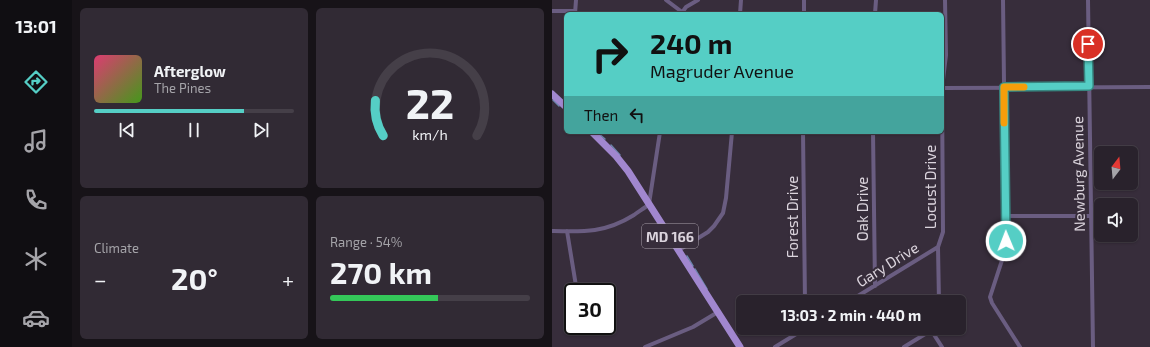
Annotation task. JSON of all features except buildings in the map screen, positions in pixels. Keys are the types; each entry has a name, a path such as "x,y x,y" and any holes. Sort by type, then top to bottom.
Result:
{"main road":[{"path":"552,94 564,104"},
{"name":"MD 166","path":"594,134 622,162 740,347"}],"street":[{"path":"552,11 575,12 576,0"},
{"path":"666,0 681,12"},
{"path":"683,12 686,7 698,0"},
{"path":"740,12 741,0"},
{"path":"804,0 804,12"},
{"path":"875,12 876,0"},
{"name":"Locust Drive","path":"944,72 946,56 945,0"},
{"path":"1003,0 1006,248 990,297 992,303 1020,347"},
{"name":"Newburg Avenue","path":"1088,0 1093,347"},
{"path":"944,88 1150,86"},
{"path":"552,232 601,230 625,220 646,207 649,204 660,134"},
{"path":"679,250 708,232 723,213 726,198 732,134"},
{"name":"Forest Drive","path":"803,134 805,295"},
{"name":"Oak Drive","path":"874,134 875,286"},
{"name":"Locust Drive","path":"939,295 938,247 943,232 942,134"},
{"path":"1005,216 1091,216"},
{"path":"567,232 576,283"},
{"name":"Gary Drive","path":"860,295 938,247"},
{"path":"645,347 693,327 718,312"},
{"path":"775,347 794,335"},
{"path":"904,347 923,335"},
{"path":"936,335 942,347"}],"waterway":[{"path":"553,100 559,106"},
{"path":"599,134 605,139"},
{"path":"611,145 620,155"},
{"path":"687,256 693,266"},
{"path":"695,269 707,289"}],"slow traffic":[{"path":"1004,123 1004,87 1024,87"}],"route":[{"path":"1006,241 1004,87 1089,86 1088,44"}]}
